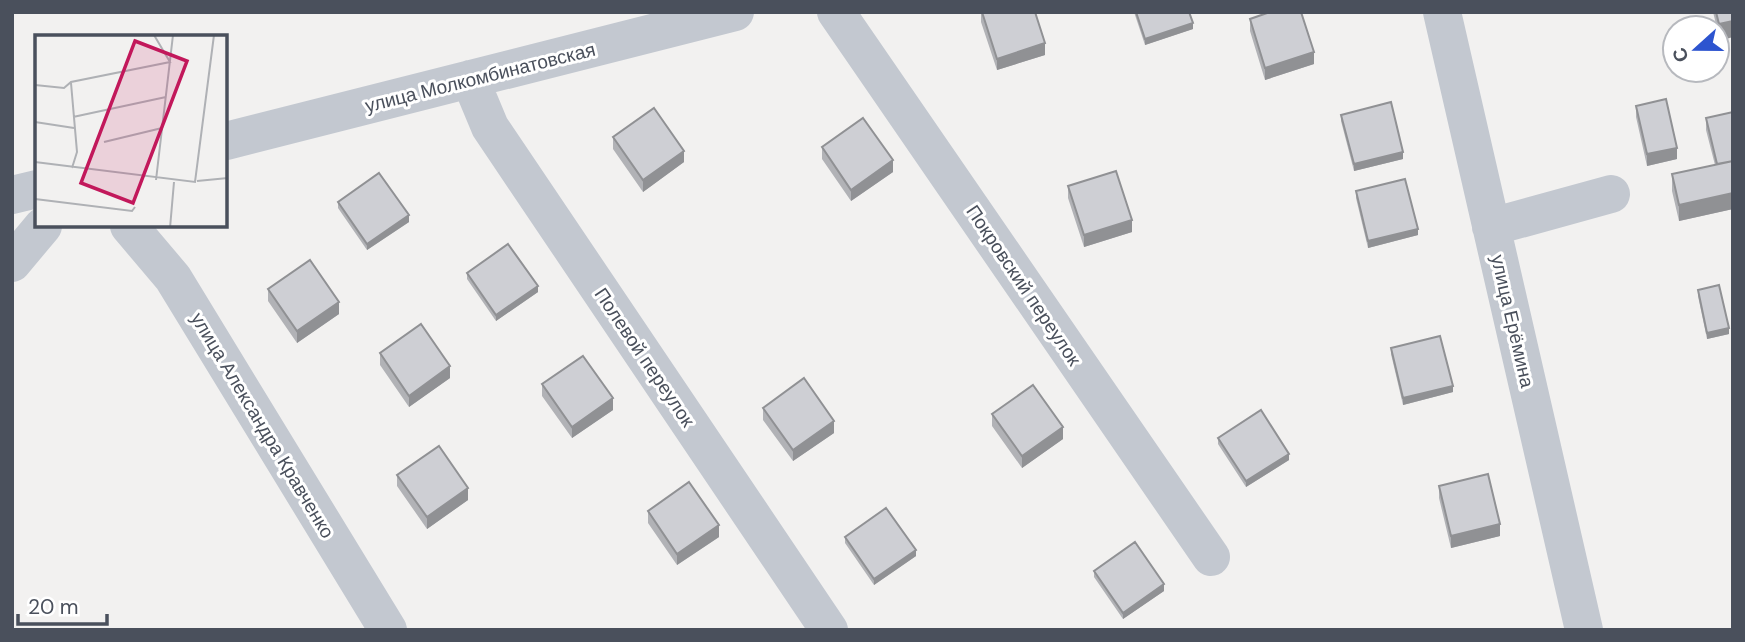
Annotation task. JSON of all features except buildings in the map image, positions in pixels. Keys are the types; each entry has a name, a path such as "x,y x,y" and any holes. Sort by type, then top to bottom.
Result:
{"street":[{"name":"улица Молкомбинатовская","path":"228,140 735,12"},
{"name":"Покровский переулок","path":"836,12 1211,557"},
{"name":"улица Ерёмина","path":"1442,12 1584,630"},
{"name":"Полевой переулок","path":"470,79 490,127 829,630"},
{"path":"12,195 35,189"},
{"path":"1491,227 1611,194"},
{"path":"12,263 41,228"},
{"name":"улица Александра Кравченко","path":"131,228 173,278 388,630"}]}
